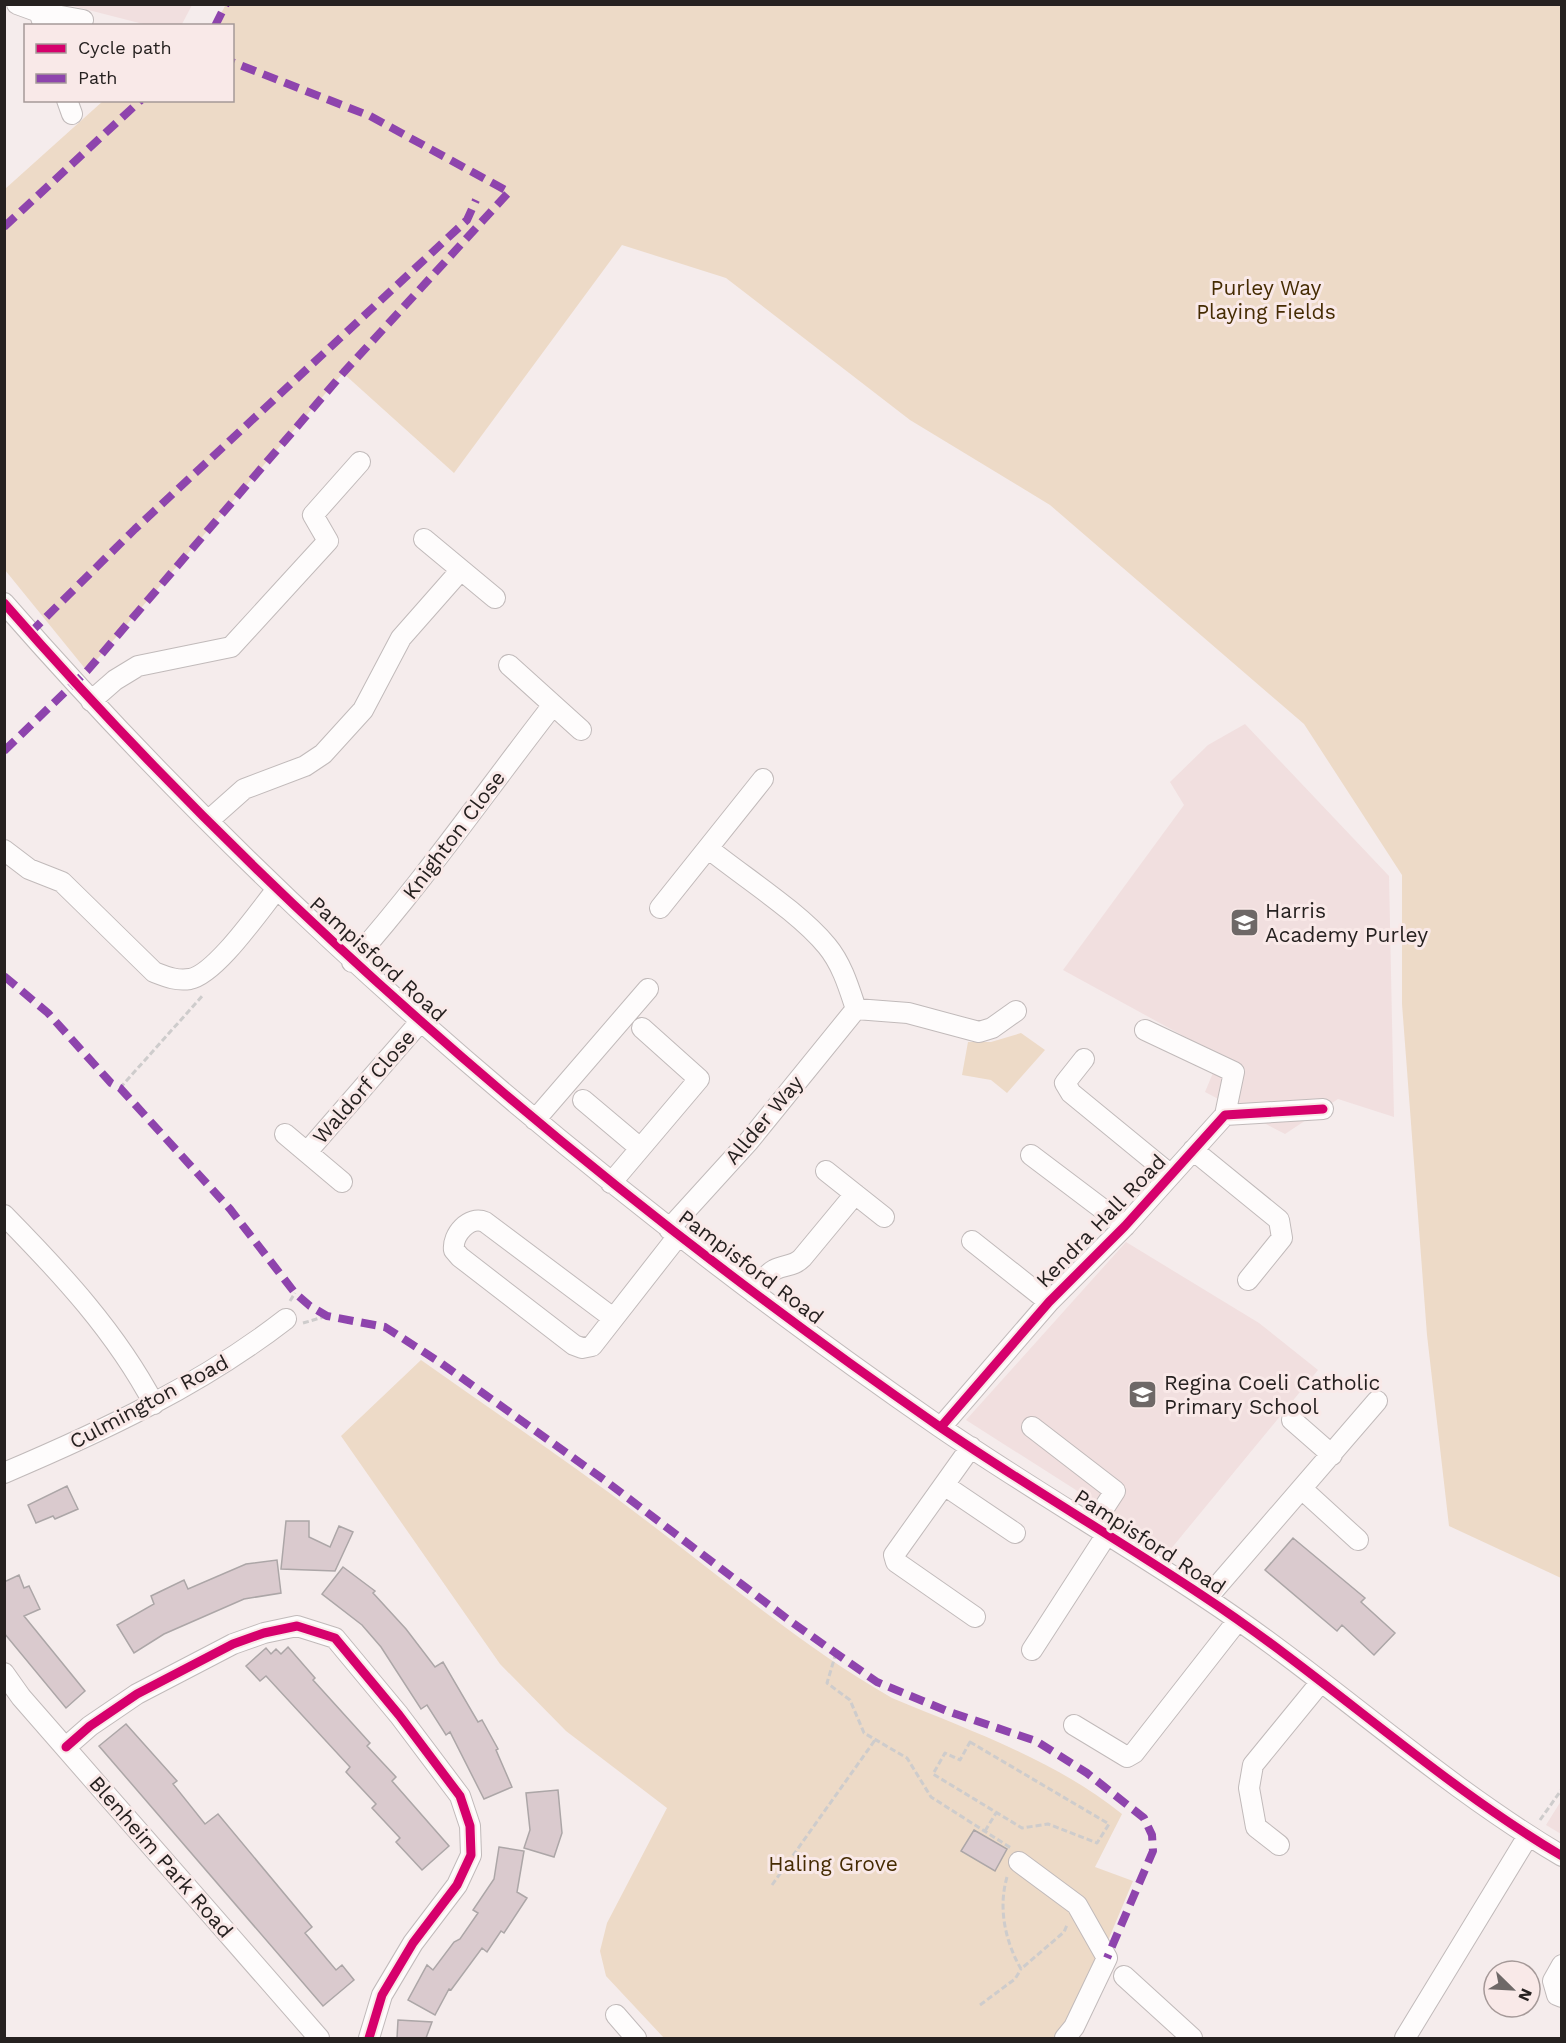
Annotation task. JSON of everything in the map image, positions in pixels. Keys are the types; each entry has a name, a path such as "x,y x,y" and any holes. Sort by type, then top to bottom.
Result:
{"street":[{"path":"17,4 42,19 82,20"},
{"path":"91,701 115,680 138,666 231,647 328,541 313,515 360,462"},
{"path":"424,539 495,598"},
{"path":"208,821 244,789 305,766 323,754 363,710 401,638 460,571"},
{"name":"Pampisford Road","path":"4,603 91,701 208,821 352,962 611,1183 754,1293 941,1427 1238,1620 1438,1773 1528,1836 1562,1856"},
{"path":"509,665 581,730"},
{"name":"Knighton Close","path":"352,962 432,867 477,801 553,705"},
{"path":"660,908 763,780"},
{"path":"709,849 793,915 828,947 847,984 856,1009 908,1013 979,1032 992,1028 1016,1011"},
{"path":"4,850 29,869 62,882 154,972 172,980 192,979 212,968 277,889"},
{"path":"535,1120 648,989"},
{"name":"Allder Way","path":"613,1318 485,1222 474,1220 462,1230 454,1246 460,1257 574,1345 582,1348 592,1346 613,1318 674,1232 856,1009"},
{"name":"Waldorf Close","path":"307,1152 420,1022"},
{"path":"611,1183 699,1079 642,1028"},
{"path":"1145,1030 1234,1072 1225,1114 1323,1109"},
{"path":"1084,1059 1065,1083 1071,1093 1171,1174"},
{"path":"583,1100 640,1148"},
{"name":"Kendra Hall Road","path":"941,1427 1048,1302 1125,1226 1225,1114"},
{"name":"Waldorf Close","path":"285,1134 342,1182"},
{"path":"1193,1150 1279,1220 1282,1238 1248,1280"},
{"path":"1031,1155 1125,1226"},
{"path":"826,1171 884,1217"},
{"path":"754,1293 769,1274 777,1268 794,1265 802,1258 855,1194"},
{"path":"4,1215 87,1304 133,1363 154,1404"},
{"path":"972,1241 1048,1302"},
{"name":"Culmington Road","path":"4,1473 154,1404 245,1350 286,1319"},
{"path":"1206,1598 1377,1401"},
{"path":"1292,1420 1332,1455"},
{"path":"1032,1427 1115,1491 1100,1530 1032,1650"},
{"path":"971,1447 894,1555 896,1562 975,1617"},
{"path":"944,1485 1015,1533"},
{"path":"1302,1489 1358,1540"},
{"path":"1074,1725 1127,1757 1134,1753 1238,1620"},
{"path":"66,1747 90,1726 137,1694 233,1644 264,1633 297,1626 335,1638 399,1715 460,1796 470,1826 471,1855 457,1885 412,1943 381,1995 369,2038"},
{"name":"Blenheim Park Road","path":"4,1673 21,1698 320,2038"},
{"path":"1279,1845 1256,1827 1248,1779 1253,1765 1278,1731 1320,1683"},
{"path":"1405,2038 1528,1836"},
{"path":"1019,1862 1077,1905 1107,1958 1065,2038"},
{"path":"1562,1965 1553,1981 1557,1995 1562,1998"},
{"path":"1124,1976 1192,2038"},
{"path":"616,2015 636,2038"}],"path":[{"path":"120,1088 209,989 212,968"},
{"path":"286,1319 304,1323 327,1316"},
{"path":"836,1653 827,1683 850,1700 864,1733 907,1758 931,1797 1017,1851 1019,1862 1007,1875 1002,1894 1008,1945 1021,1969"},
{"path":"772,1885 875,1740"},
{"path":"970,1742 1108,1824 1098,1843 1048,1824 1022,1828 996,1813 933,1774 945,1753 960,1760 970,1742"},
{"path":"1528,1836 1562,1790"},
{"path":"985,1831 996,1813"},
{"path":"980,2006 1015,1979 1021,1969 1064,1932 1077,1905"}],"shaded area":[{"path":"69,5 192,5 182,24 143,24"},
{"name":"Harris Academy Purley","path":"1245,724 1389,876 1394,1117 1338,1099 1285,1134 1205,1092 1220,1056 1063,970 1184,805 1170,782 1208,745"},
{"name":"Regina Coeli Catholic Primary School","path":"1126,1242 1259,1323 1318,1370 1170,1550 966,1420"},
{"path":"1561,1801 1561,1834 1546,1825"}],"green space":[{"name":"Purley Way Playing Fields","path":"226,4 1561,5 1561,1578 1449,1526 1427,1335 1402,1004 1402,875 1304,724 1050,505 910,420 726,278 622,245 454,473 343,373 87,671 5,570 5,189 102,102 234,102 234,24 216,24"},
{"path":"1021,1033 1045,1050 1007,1093 991,1080 962,1075 968,1042 991,1042"},
{"name":"Haling Grove","path":"421,1360 589,1478 765,1613 828,1658 892,1698 1041,1762 1096,1795 1122,1814 1095,1867 1133,1881 1097,1967 1057,2038 664,2038 606,1976 600,1951 607,1923 667,1808 566,1731 500,1664 341,1436"}],"building":[{"path":"67,1486 78,1509 55,1519 53,1516 36,1523 28,1505"},
{"path":"286,1521 309,1521 309,1537 330,1547 339,1526 353,1532 335,1571 281,1569"},
{"path":"1293,1538 1365,1598 1361,1602 1395,1633 1374,1655 1342,1625 1337,1631 1265,1570"},
{"path":"277,1560 281,1593 244,1599 164,1634 134,1653 117,1625 154,1604 151,1596 184,1580 188,1589 246,1564"},
{"path":"343,1567 375,1591 373,1593 406,1629 435,1667 443,1662 478,1722 482,1720 498,1749 496,1750 512,1787 484,1799 450,1732 446,1735 427,1705 421,1709 381,1647 362,1625 322,1594"},
{"path":"19,1575 24,1588 29,1586 40,1609 24,1616 85,1691 66,1708 4,1633 4,1582"},
{"path":"288,1647 315,1678 313,1680 370,1743 367,1746 396,1777 392,1781 449,1846 422,1870 396,1842 400,1838 372,1808 376,1804 346,1772 350,1767 266,1676 260,1681 246,1666 266,1648 271,1654 276,1649 281,1654"},
{"path":"126,1724 177,1781 173,1784 205,1824 218,1814 312,1927 305,1933 336,1970 342,1965 354,1980 323,2006 99,1746"},
{"path":"558,1790 562,1833 554,1857 524,1848 530,1830 526,1793"},
{"path":"974,1830 1007,1849 995,1871 961,1851"},
{"path":"499,1847 524,1851 517,1892 527,1898 504,1933 501,1931 487,1952 482,1948 451,1990 449,1989 435,2015 408,2000 427,1965 433,1970 454,1942 460,1939 478,1913 473,1910 494,1879"},
{"path":"398,2020 432,2022 426,2038 397,2038"}],"marked path":[{"path":"216,24 226,4"},
{"path":"4,751 87,671 344,372 509,192 370,116 234,63"},
{"path":"4,227 139,102"},
{"path":"30,633 135,529 467,220 476,200"},
{"path":"4,976 48,1013 111,1083 120,1088 230,1209 295,1293 310,1306 327,1316 385,1327 441,1363 607,1482 790,1621 877,1682 947,1711 1036,1741 1087,1773 1144,1818 1152,1835 1153,1851 1107,1958"}],"cycle path":[{"path":"4,603 109,719 218,831 446,1044 566,1145 688,1242 813,1336 940,1427 1248,1627 1469,1795 1562,1856"},
{"path":"941,1427 1049,1302 1125,1226 1225,1115 1323,1109"},
{"path":"66,1747 90,1726 137,1694 233,1644 264,1633 297,1626 335,1638 399,1715 460,1796 470,1826 471,1855 457,1885 413,1943 382,1995 369,2038"}],"place":[{"name":"Harris Academy Purley","path":"1244,923"},
{"name":"Regina Coeli Catholic Primary School","path":"1143,1395"}]}
